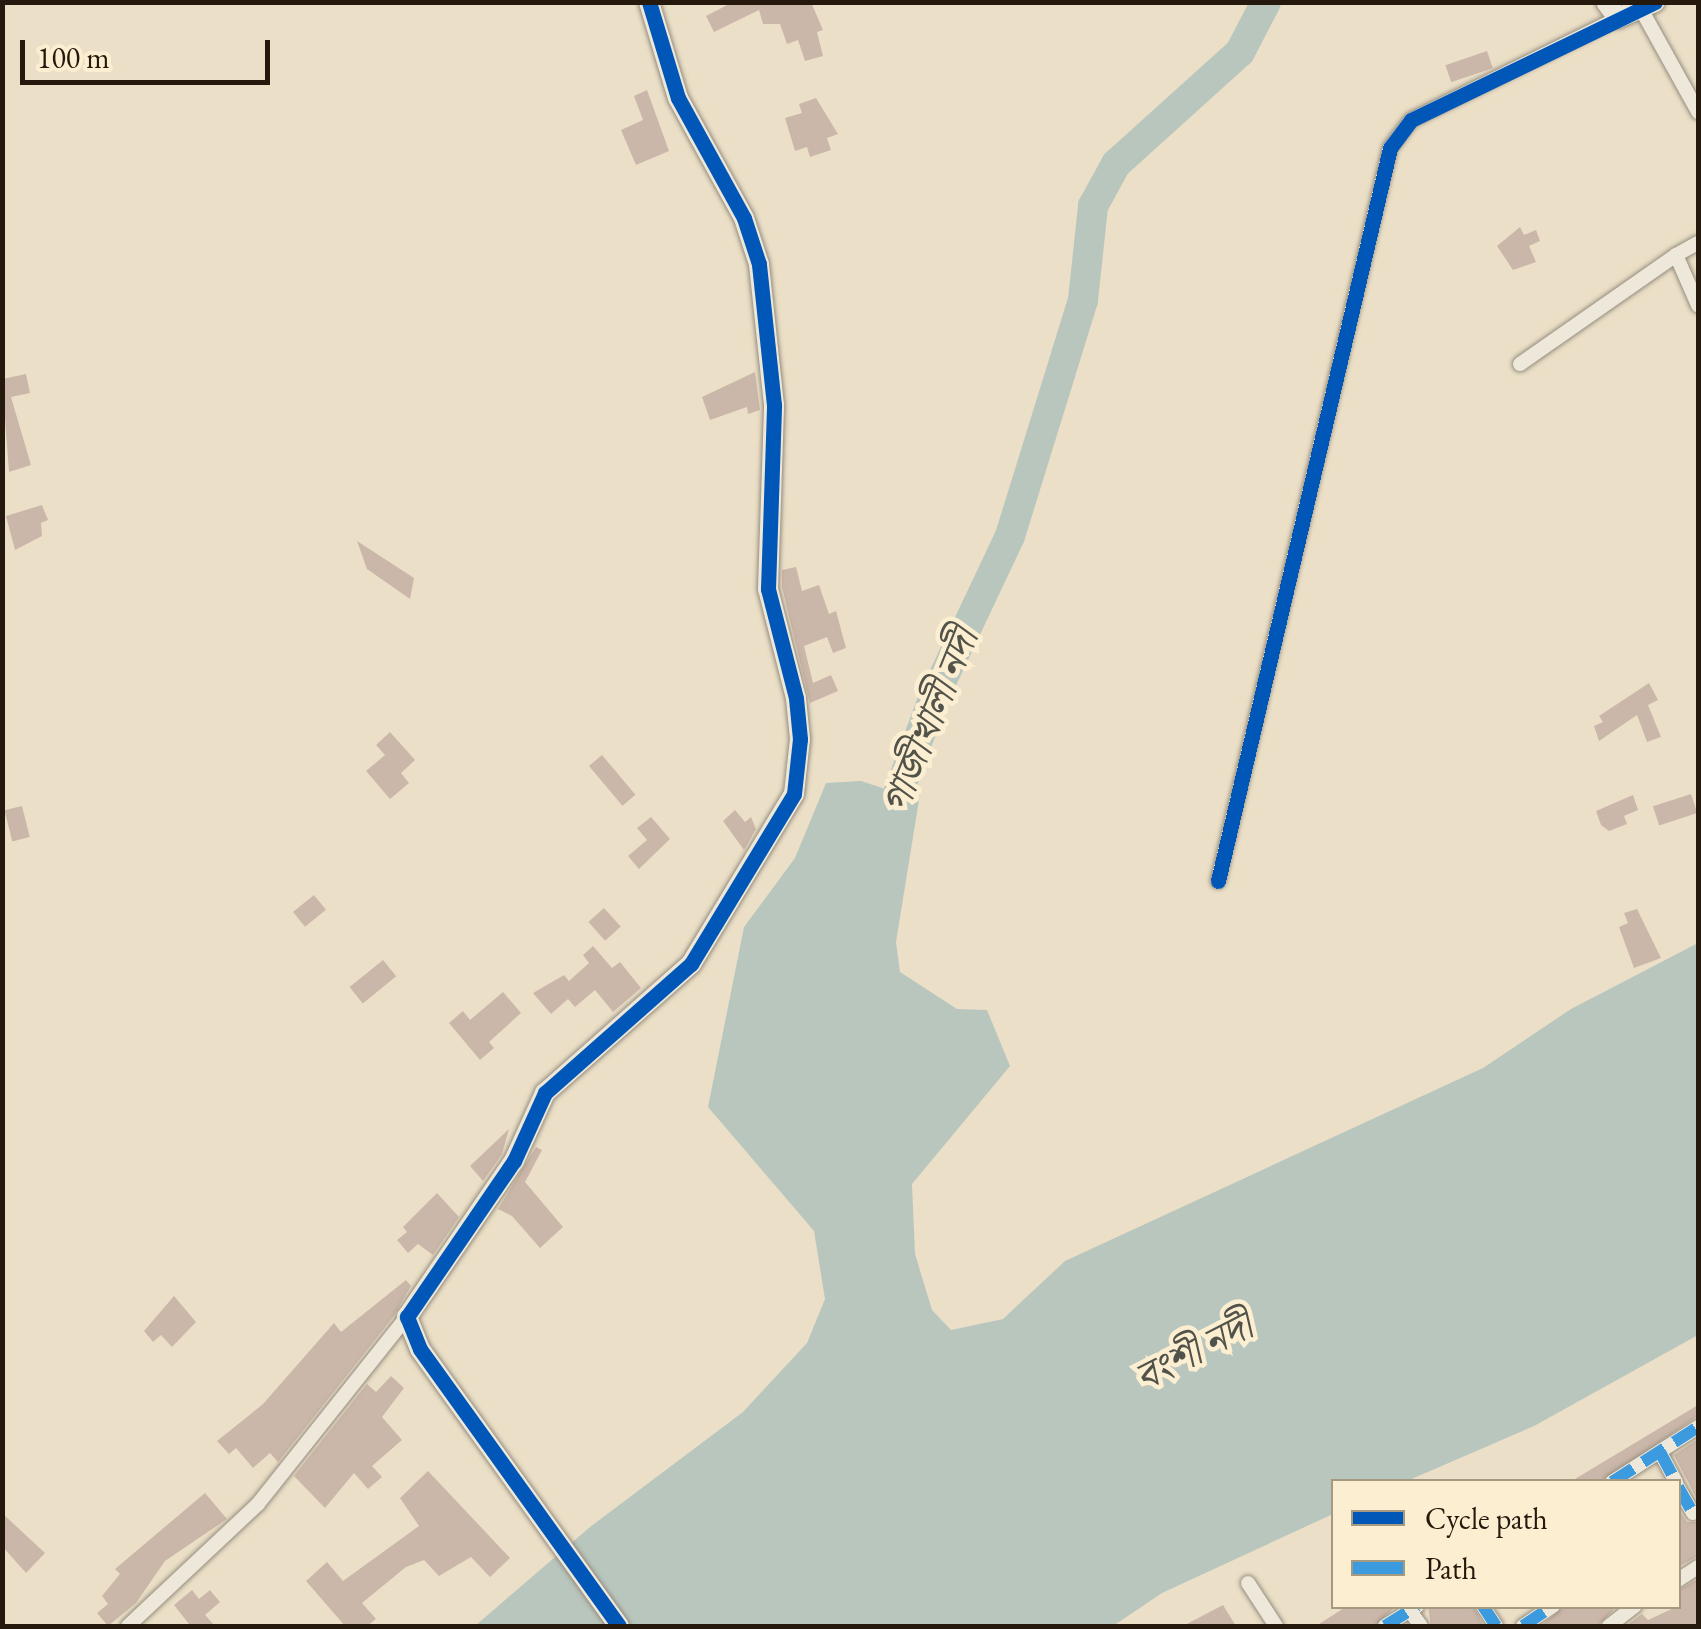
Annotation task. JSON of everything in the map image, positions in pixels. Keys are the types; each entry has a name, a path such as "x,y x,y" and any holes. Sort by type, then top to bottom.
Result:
{"street":[{"path":"128,1626 258,1504 407,1318 514,1162 546,1093 691,964 794,794 800,739 796,698 768,589 774,404 758,264 744,218 678,98 649,2"},
{"path":"1218,881 1390,148 1411,120 1612,10 1648,6 1698,112"},
{"path":"1520,364 1698,243"},
{"path":"1676,255 1698,305"},
{"path":"407,1318 420,1349 619,1626"},
{"path":"1617,1479 1698,1428"},
{"path":"1660,1452 1674,1479"},
{"path":"1681,1490 1696,1512"},
{"path":"1248,1583 1276,1626"},
{"path":"1385,1626 1414,1609 1421,1626"},
{"path":"1523,1626 1548,1609"},
{"path":"1609,1626 1631,1609"}],"water":[{"name":"বংশী নদী","path":"861,781 919,800 896,942 900,972 957,1009 987,1010 1010,1066 912,1184 915,1254 932,1310 951,1330 1003,1319 1065,1261 1483,1068 1571,1009 1698,943 1698,1335 1534,1426 1412,1479 1331,1479 1331,1515 1162,1593 1113,1626 475,1626 590,1527 743,1412 807,1343 825,1299 814,1231 708,1107 744,927 795,858 826,783"}],"building":[{"path":"733,2 811,2 823,30 817,32 823,56 805,61 798,40 787,44 780,24 763,24 759,10 714,32 706,16"},
{"path":"1487,51 1493,68 1451,82 1445,65"},
{"path":"647,90 669,151 636,165 621,130 643,120 634,96"},
{"path":"816,98 838,134 827,138 831,150 810,157 807,147 795,151 785,118 802,113 799,104"},
{"path":"1520,227 1524,235 1536,230 1540,241 1529,246 1536,262 1513,270 1497,246"},
{"path":"755,372 760,410 748,414 747,407 710,420 702,397"},
{"path":"26,374 30,393 11,397 31,465 9,472 2,379"},
{"path":"42,505 48,520 41,523 42,536 15,550 6,516"},
{"path":"357,541 414,578 410,599 367,569"},
{"path":"796,567 802,591 819,585 829,614 836,611 846,648 833,653 827,637 804,646 813,683 831,675 838,691 810,703 782,587 782,570"},
{"path":"1649,683 1658,700 1648,705 1661,737 1647,742 1637,715 1599,741 1594,726 1603,722 1599,716"},
{"path":"390,732 415,760 401,773 409,783 390,799 366,771 385,755 376,745"},
{"path":"602,755 635,795 622,806 589,766"},
{"path":"1691,794 1697,813 1659,825 1653,806"},
{"path":"1633,795 1638,810 1624,816 1627,824 1609,831 1601,825 1596,811"},
{"path":"22,806 30,837 12,841 5,810"},
{"path":"735,810 745,822 751,817 756,829 744,850 723,821"},
{"path":"651,817 670,839 639,869 628,856 647,840 637,828"},
{"path":"314,895 326,910 305,927 293,912"},
{"path":"604,908 621,927 605,941 588,922"},
{"path":"1637,909 1661,958 1634,968 1619,927 1628,923 1624,913"},
{"path":"593,946 612,968 620,962 641,988 613,1012 595,990 575,1007 568,999 551,1014 533,993 564,975 569,981 589,963 583,955"},
{"path":"383,960 396,976 363,1003 350,987"},
{"path":"503,992 521,1013 489,1042 494,1048 480,1060 449,1023 463,1011 470,1020"},
{"path":"509,1129 502,1154 483,1181 470,1166"},
{"path":"536,1147 542,1150 525,1182 563,1227 540,1248 512,1216 498,1209"},
{"path":"437,1193 459,1217 433,1255 418,1244 408,1253 397,1240 407,1232 403,1227"},
{"path":"406,1280 411,1286 393,1317 278,1462 270,1453 253,1468 236,1448 229,1454 217,1441 263,1404 334,1323 341,1332"},
{"path":"174,1296 196,1322 172,1347 161,1335 153,1342 144,1331"},
{"path":"391,1376 404,1388 382,1417 402,1440 372,1466 382,1477 368,1489 354,1473 325,1508 294,1476 367,1384 376,1392"},
{"path":"1698,1405 1698,1416 1605,1479 1575,1479"},
{"path":"1698,1439 1698,1501 1674,1455"},
{"path":"428,1471 510,1558 490,1577 471,1557 439,1576 424,1560 406,1567 362,1603 376,1619 367,1626 345,1626 306,1581 327,1562 343,1581 419,1526 400,1498"},
{"path":"205,1493 227,1519 165,1561 136,1603 108,1626 97,1613 108,1604 102,1596 120,1574 115,1569"},
{"path":"2,1513 45,1553 26,1573 2,1546"},
{"path":"1681,1513 1687,1522 1698,1522 1698,1556 1681,1565"},
{"path":"1698,1579 1698,1626 1626,1626 1642,1614 1648,1620 1681,1609 1681,1588"},
{"path":"192,1590 199,1599 210,1590 220,1602 205,1615 215,1626 189,1624 174,1605"},
{"path":"1223,1605 1236,1626 1183,1626"},
{"path":"1342,1609 1393,1609 1375,1626 1316,1626"},
{"path":"1428,1609 1475,1609 1484,1626 1431,1626"},
{"path":"1561,1609 1614,1609 1598,1626 1541,1626"}],"waterway":[{"name":"গাজীখালী নদী","path":"885,829 933,699 1010,536 1083,300 1093,206 1116,164 1240,52 1266,2"}],"marked path":[{"path":"1617,1479 1698,1427"},
{"path":"1660,1452 1674,1479"},
{"path":"1681,1492 1693,1513"},
{"path":"1385,1626 1412,1609"},
{"path":"1485,1609 1496,1626"},
{"path":"1523,1626 1548,1609"}],"cycle path":[{"path":"619,1626 420,1349 407,1317 514,1161 545,1093 691,964 794,794 800,739 796,698 768,589 774,405 759,264 744,218 678,98 649,2"},
{"path":"1218,881 1390,148 1411,120 1655,2"}]}
